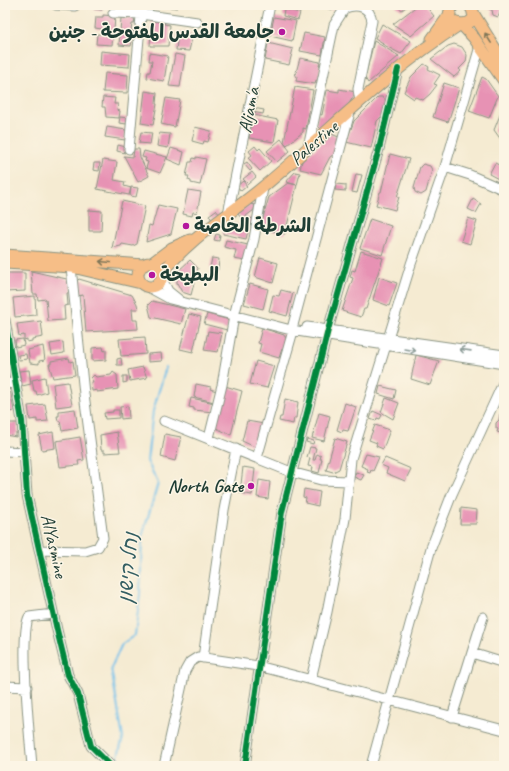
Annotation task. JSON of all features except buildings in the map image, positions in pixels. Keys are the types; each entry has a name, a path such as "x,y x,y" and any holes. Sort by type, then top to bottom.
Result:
{"main road":[{"path":"452,9 453,21 460,25 480,46 504,81"},
{"path":"428,45 452,9"},
{"path":"428,45 460,25 471,20 471,9"},
{"path":"471,9 504,63"},
{"name":"Palestine","path":"162,276 171,262 198,238 262,188 428,45"},
{"path":"144,285 139,271 172,248 198,238"},
{"path":"5,255 148,264 159,267 162,276 155,286 144,285 70,267 5,263"}],"street":[{"path":"56,5 75,6"},
{"name":"Aljam'a","path":"228,214 270,5"},
{"path":"308,148 334,25 345,8 355,6 365,8 369,11 372,21 358,89 360,102"},
{"path":"129,149 142,9"},
{"path":"113,13 142,9 197,22"},
{"path":"311,679 345,519 351,459 411,264 445,167 480,46"},
{"path":"245,766 258,666 278,551 282,512 327,333 378,149 398,70"},
{"path":"257,458 350,112"},
{"path":"445,167 470,175 504,190"},
{"path":"209,438 222,385 234,316 254,239 262,188"},
{"path":"40,550 85,551 98,547 103,538 84,394 70,267"},
{"path":"162,276 168,291 182,302"},
{"path":"144,285 165,297 234,316 293,328 504,364"},
{"name":"AlYasmine","path":"5,320 17,384 27,495 53,614 68,675 78,695 91,746 111,766"},
{"path":"387,343 504,355"},
{"path":"371,766 431,548 452,494 504,381"},
{"path":"5,383 17,384"},
{"path":"164,421 291,472 321,480 349,481"},
{"path":"203,658 224,510 236,449"},
{"path":"5,451 24,452"},
{"path":"32,766 27,687 27,621 29,617 33,615 53,614"},
{"path":"452,717 483,617"},
{"path":"472,654 504,663"},
{"path":"164,766 185,670 194,658 258,666 504,730"},
{"path":"5,686 27,687"}],"waterway":[{"name":"נחל קישון","path":"117,766 117,759 123,738 111,668 122,644 135,635 140,594 142,537 158,483 147,461 153,411 166,367"}],"cycle path":[{"path":"245,766 282,512 328,330 379,149 398,69"},
{"path":"5,320 22,421 27,495 57,630 68,675 78,694 91,746 111,766"}],"place":[{"name":"جامعة القدس المفتوحة - جنين","path":"282,32"},
{"name":"الشرطة الخاصة","path":"186,226"},
{"name":"البطيخة","path":"152,275"},
{"name":"North Gate","path":"251,486"}]}
